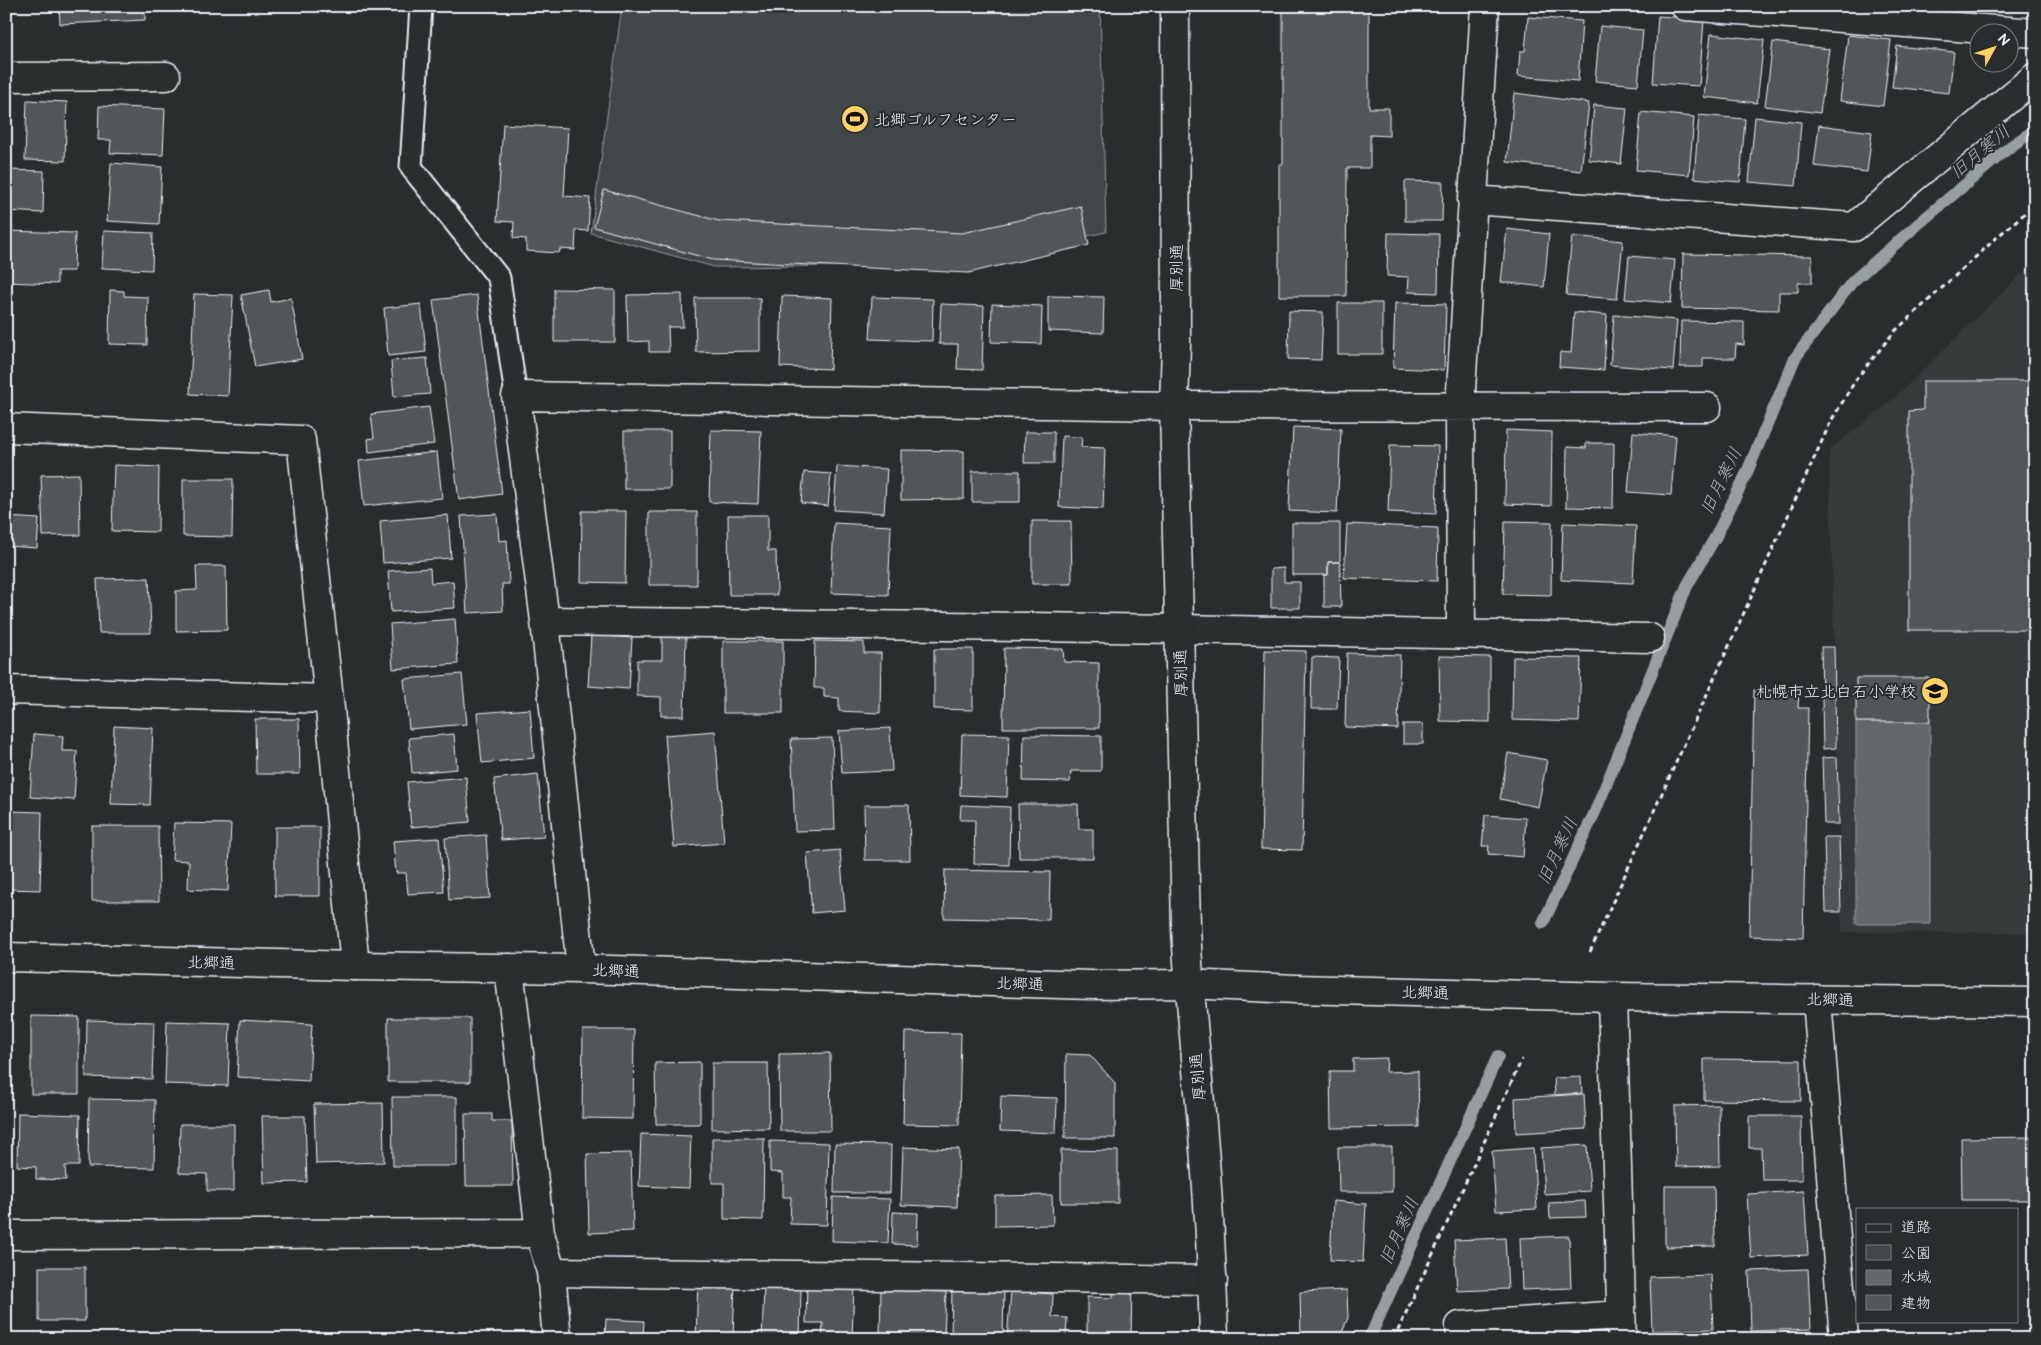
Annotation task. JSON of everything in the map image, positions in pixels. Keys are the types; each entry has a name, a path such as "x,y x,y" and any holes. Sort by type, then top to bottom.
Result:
{"street":[{"name":"厚別通","path":"1175,6 1176,344 1174,406 1188,984 1197,1071 1213,1280 1214,1339"},
{"path":"1461,634 1460,406 1485,6"},
{"path":"1685,6 2035,33"},
{"path":"6,77 166,76"},
{"path":"1472,200 1854,227 2035,77"},
{"path":"581,969 545,621 516,396 1174,406 1707,407"},
{"path":"6,428 301,440 329,699 354,966"},
{"path":"545,621 1180,629 1650,638"},
{"path":"6,690 329,699"},
{"name":"北郷通","path":"6,957 354,966 581,969 1091,985 1188,984 1295,989 1612,997 2035,1002"},
{"path":"509,968 540,1233 551,1272 557,1339"},
{"path":"1460,1339 1460,1326 1621,1327 1612,997"},
{"path":"1817,999 1844,1339"},
{"path":"6,1236 540,1233"},
{"path":"551,1272 1213,1280"}],"lane":[{"path":"421,6 411,166 500,278 516,396"}],"path":[{"path":"1590,952 1831,421 1857,378 1894,332 2004,230 2035,206"},
{"path":"1394,1339 1522,1059"}],"shaded area":[{"name":"札幌市立北白石小学校","path":"2035,261 2035,933 1842,932 1829,450 1887,405"}],"green space":[{"name":"北郷ゴルフセンター","path":"622,6 1100,6 1106,232 948,265 714,267 591,233"}],"water":[{"path":"1856,722 1930,722 1930,924 1856,924"}],"building":[{"path":"59,6 145,6 145,20 60,24"},
{"path":"1283,6 1369,6 1369,108 1389,108 1389,136 1370,135 1370,168 1347,168 1346,296 1279,296 1279,164 1283,164"},
{"path":"1658,16 1704,19 1699,86 1653,83"},
{"path":"1528,17 1582,21 1578,81 1518,76 1520,51 1525,51"},
{"path":"1600,26 1643,30 1638,85 1595,81"},
{"path":"1711,34 1764,40 1757,103 1704,97"},
{"path":"1848,35 1891,40 1883,106 1840,101"},
{"path":"1773,42 1829,49 1820,113 1765,106"},
{"path":"1897,46 1954,52 1949,93 1892,87"},
{"path":"1514,93 1589,103 1581,171 1507,162"},
{"path":"27,100 67,102 65,161 25,160"},
{"path":"1594,105 1627,108 1621,164 1589,160"},
{"path":"99,106 165,109 163,155 110,153 111,140 98,140"},
{"path":"1641,112 1694,117 1689,175 1636,170"},
{"path":"1699,115 1745,119 1740,182 1694,178"},
{"path":"1755,117 1801,122 1796,186 1749,182"},
{"path":"503,124 568,128 564,196 590,198 588,231 576,230 575,250 560,249 559,253 526,251 526,239 513,238 514,222 497,221"},
{"path":"1819,125 1872,132 1867,172 1814,166"},
{"path":"111,163 162,167 159,224 107,221"},
{"path":"6,170 44,171 43,213 6,211"},
{"path":"1405,181 1443,182 1442,221 1405,221"},
{"path":"604,190 719,221 962,233 1081,206 1089,245 968,273 713,260 594,227"},
{"path":"1507,229 1549,234 1544,287 1501,282"},
{"path":"6,231 75,233 74,271 57,271 57,284 6,282"},
{"path":"104,231 153,233 152,270 102,268"},
{"path":"1388,233 1439,234 1438,293 1408,292 1409,277 1387,276"},
{"path":"1572,236 1623,241 1617,299 1566,295"},
{"path":"1683,254 1812,256 1812,283 1798,283 1798,292 1779,292 1779,310 1682,308"},
{"path":"1629,256 1675,260 1671,303 1625,299"},
{"path":"554,289 615,290 615,342 554,342"},
{"path":"110,290 124,291 124,296 148,297 147,345 109,344"},
{"path":"269,290 271,302 291,298 302,359 255,367 241,295"},
{"path":"194,294 233,295 228,396 190,394"},
{"path":"682,294 683,327 668,327 669,352 649,352 649,341 628,342 627,295"},
{"path":"477,295 502,494 459,500 433,300"},
{"path":"782,296 832,298 830,369 780,367"},
{"path":"1048,296 1104,297 1103,333 1048,331"},
{"path":"872,297 933,299 932,341 870,339"},
{"path":"695,298 760,298 760,351 696,352"},
{"path":"1338,303 1382,303 1382,354 1338,354"},
{"path":"1395,303 1446,304 1444,370 1393,368"},
{"path":"421,304 426,352 388,356 384,308"},
{"path":"941,304 984,306 982,370 957,369 958,344 939,344"},
{"path":"992,304 1042,306 1041,344 991,342"},
{"path":"1289,311 1323,312 1321,360 1288,359"},
{"path":"1574,312 1607,315 1604,370 1559,367 1560,352 1571,353"},
{"path":"1614,315 1677,320 1673,370 1610,365"},
{"path":"1681,321 1744,322 1744,345 1736,344 1735,358 1703,358 1703,367 1680,367"},
{"path":"427,358 430,394 394,397 391,361"},
{"path":"1923,381 2035,381 2035,630 1909,630 1909,411 1923,410"},
{"path":"429,407 434,444 369,452 368,439 374,438 371,414"},
{"path":"1293,427 1341,429 1337,513 1289,511"},
{"path":"711,430 761,431 758,504 709,502"},
{"path":"1506,430 1552,432 1551,506 1505,504"},
{"path":"624,431 670,431 670,489 624,489"},
{"path":"1025,432 1054,432 1054,463 1024,463"},
{"path":"1633,432 1676,436 1671,495 1628,492"},
{"path":"1062,436 1082,437 1081,447 1105,448 1103,509 1059,507"},
{"path":"1586,443 1614,443 1613,508 1566,507 1567,447 1586,448"},
{"path":"1390,445 1438,446 1436,514 1388,512"},
{"path":"901,450 964,451 964,499 901,500"},
{"path":"437,452 442,498 364,506 359,461"},
{"path":"114,465 159,467 158,532 112,531"},
{"path":"837,466 887,469 884,513 834,510"},
{"path":"972,471 1020,471 1020,502 972,502"},
{"path":"804,472 831,474 828,506 801,503"},
{"path":"79,474 80,535 43,536 41,475"},
{"path":"183,479 233,479 232,537 183,536"},
{"path":"582,511 626,511 625,583 581,582"},
{"path":"649,512 697,512 697,585 649,585"},
{"path":"497,514 499,541 507,540 509,584 502,584 503,611 467,613 461,516"},
{"path":"448,515 451,558 383,563 380,521"},
{"path":"728,515 768,515 768,551 776,551 777,595 729,595"},
{"path":"6,517 39,519 37,548 6,546"},
{"path":"1032,521 1071,521 1072,584 1032,584"},
{"path":"1505,521 1552,522 1551,595 1503,594"},
{"path":"834,523 891,526 888,595 831,593"},
{"path":"1292,523 1340,523 1340,562 1328,562 1328,575 1292,575"},
{"path":"1563,523 1636,526 1633,583 1561,580"},
{"path":"1347,524 1438,528 1437,581 1344,578"},
{"path":"1328,562 1340,562 1341,607 1324,607 1324,575 1328,575"},
{"path":"196,566 226,566 227,630 176,631 176,591 197,590"},
{"path":"430,568 431,583 453,581 455,608 391,612 388,571"},
{"path":"1284,568 1284,582 1300,582 1300,608 1271,608 1271,569"},
{"path":"149,578 151,633 99,633 97,579"},
{"path":"455,619 458,664 393,669 390,624"},
{"path":"591,635 632,638 629,689 588,686"},
{"path":"662,635 686,636 684,716 661,716 661,697 637,696 637,660 662,660"},
{"path":"723,641 783,641 783,713 723,713"},
{"path":"815,641 864,642 864,653 881,653 880,713 839,711 839,698 824,697 824,688 814,688"},
{"path":"1821,647 1834,647 1836,748 1823,749"},
{"path":"1004,648 1063,649 1064,662 1099,663 1099,728 1003,728"},
{"path":"934,649 973,649 973,710 934,709"},
{"path":"1265,650 1306,651 1302,850 1261,849"},
{"path":"1347,653 1400,655 1398,729 1345,727"},
{"path":"1439,656 1490,657 1490,722 1440,721"},
{"path":"1312,657 1339,658 1337,709 1311,709"},
{"path":"1513,657 1581,658 1579,722 1512,720"},
{"path":"462,674 467,724 409,729 404,679"},
{"path":"1856,678 1930,678 1930,722 1856,722"},
{"path":"1754,690 1799,691 1798,708 1808,708 1803,938 1749,936"},
{"path":"530,709 534,758 482,763 477,713"},
{"path":"255,719 299,719 300,774 256,774"},
{"path":"1403,724 1423,724 1423,744 1403,744"},
{"path":"114,726 153,728 150,805 111,804"},
{"path":"890,728 892,771 842,773 839,731"},
{"path":"715,731 724,843 674,847 665,735"},
{"path":"34,734 63,736 62,751 77,751 74,800 30,797"},
{"path":"454,734 457,769 412,773 409,738"},
{"path":"962,734 1009,735 1007,797 960,795"},
{"path":"1024,735 1101,736 1101,771 1071,771 1070,782 1023,781"},
{"path":"832,738 835,830 795,831 791,739"},
{"path":"1508,753 1547,760 1538,807 1500,799"},
{"path":"1837,757 1839,824 1824,824 1822,758"},
{"path":"538,774 544,837 501,840 494,779"},
{"path":"466,777 470,822 411,827 407,782"},
{"path":"1018,804 1078,804 1079,829 1093,829 1093,858 1019,858"},
{"path":"864,805 909,805 910,860 865,860"},
{"path":"961,805 1010,807 1009,865 974,864 975,820 960,820"},
{"path":"6,811 42,812 40,890 6,889"},
{"path":"1485,815 1526,818 1523,857 1488,854 1489,846 1482,846"},
{"path":"174,823 231,824 228,891 188,889 189,861 172,860"},
{"path":"92,826 158,826 159,901 92,901"},
{"path":"275,827 320,827 320,896 275,896"},
{"path":"486,835 490,898 449,900 445,838"},
{"path":"1824,837 1839,837 1841,912 1826,912"},
{"path":"439,838 444,892 408,894 406,873 396,873 393,841"},
{"path":"840,850 845,910 812,913 807,853"},
{"path":"945,870 1050,872 1049,920 944,918"},
{"path":"31,1016 79,1017 79,1094 31,1094"},
{"path":"388,1018 470,1018 470,1082 388,1082"},
{"path":"87,1020 154,1022 152,1079 86,1077"},
{"path":"240,1020 312,1024 309,1081 237,1077"},
{"path":"167,1021 230,1023 228,1086 165,1084"},
{"path":"583,1030 634,1030 633,1119 582,1118"},
{"path":"905,1032 961,1033 959,1125 903,1124"},
{"path":"830,1053 831,1131 780,1131 779,1054"},
{"path":"1066,1054 1090,1055 1115,1083 1115,1138 1065,1138"},
{"path":"1387,1058 1386,1072 1418,1071 1419,1127 1331,1128 1330,1071 1353,1071 1353,1059"},
{"path":"1704,1059 1801,1060 1801,1101 1704,1100"},
{"path":"700,1062 700,1124 656,1124 655,1063"},
{"path":"712,1063 768,1063 769,1128 712,1129"},
{"path":"1581,1077 1582,1093 1555,1095 1554,1078"},
{"path":"1584,1094 1586,1129 1516,1133 1515,1098"},
{"path":"1001,1096 1057,1098 1056,1133 1000,1131"},
{"path":"392,1097 457,1097 457,1166 393,1166"},
{"path":"89,1099 155,1100 154,1168 88,1167"},
{"path":"383,1103 384,1162 316,1164 314,1104"},
{"path":"1719,1105 1720,1166 1676,1167 1675,1106"},
{"path":"18,1113 80,1115 79,1166 65,1166 66,1180 36,1179 36,1167 17,1166"},
{"path":"465,1114 492,1114 492,1121 512,1121 513,1186 466,1186"},
{"path":"262,1116 305,1116 307,1182 264,1183"},
{"path":"1749,1116 1801,1116 1802,1180 1762,1180 1761,1148 1749,1148"},
{"path":"180,1124 234,1124 234,1191 207,1191 207,1174 179,1173"},
{"path":"641,1134 691,1136 689,1188 639,1186"},
{"path":"2035,1137 2035,1200 1962,1200 1961,1138"},
{"path":"712,1138 764,1138 763,1220 724,1219 724,1183 712,1183"},
{"path":"770,1141 829,1143 827,1225 790,1224 791,1197 783,1197 783,1173 770,1172"},
{"path":"835,1144 891,1145 890,1193 834,1193"},
{"path":"1587,1145 1590,1191 1544,1194 1541,1148"},
{"path":"903,1147 959,1149 957,1207 901,1205"},
{"path":"1338,1147 1392,1147 1392,1192 1339,1192"},
{"path":"1533,1148 1537,1209 1496,1211 1492,1151"},
{"path":"1061,1150 1118,1151 1118,1203 1061,1203"},
{"path":"631,1153 633,1231 589,1233 587,1154"},
{"path":"1665,1186 1714,1186 1715,1246 1665,1247"},
{"path":"1804,1191 1808,1255 1751,1258 1747,1194"},
{"path":"1052,1195 1053,1225 995,1226 995,1196"},
{"path":"833,1197 890,1199 888,1243 832,1241"},
{"path":"1333,1201 1366,1204 1363,1262 1330,1260"},
{"path":"1585,1201 1586,1217 1550,1218 1549,1203"},
{"path":"893,1212 918,1213 917,1245 892,1244"},
{"path":"1569,1236 1571,1288 1522,1290 1520,1238"},
{"path":"1505,1238 1508,1289 1457,1291 1454,1240"},
{"path":"39,1267 85,1267 85,1321 39,1321"},
{"path":"1808,1269 1811,1329 1751,1331 1749,1271"},
{"path":"1711,1275 1713,1329 1652,1331 1650,1277"},
{"path":"698,1280 735,1281 733,1339 696,1338"},
{"path":"807,1282 854,1284 852,1339 822,1338 823,1323 806,1323"},
{"path":"1113,1283 1132,1284 1131,1339 1087,1339 1087,1297 1113,1298"},
{"path":"764,1286 801,1287 800,1339 762,1339"},
{"path":"952,1286 1004,1288 1003,1339 951,1339"},
{"path":"881,1290 946,1292 944,1336 880,1334"},
{"path":"1347,1290 1348,1318 1339,1339 1301,1339 1300,1292"},
{"path":"1011,1291 1053,1294 1052,1317 1067,1318 1066,1339 1007,1339"},
{"path":"606,1319 644,1321 643,1339 593,1339 594,1337 605,1338"}],"waterway":[{"name":"旧月寒川","path":"1543,923 1595,812 1687,586 1716,536 1745,477 1795,358 1852,282 2011,146 2035,130"},
{"name":"旧月寒川","path":"1369,1339 1498,1056"}],"place":[{"name":"北郷ゴルフセンター","path":"855,119"},
{"name":"札幌市立北白石小学校","path":"1935,691"}]}
